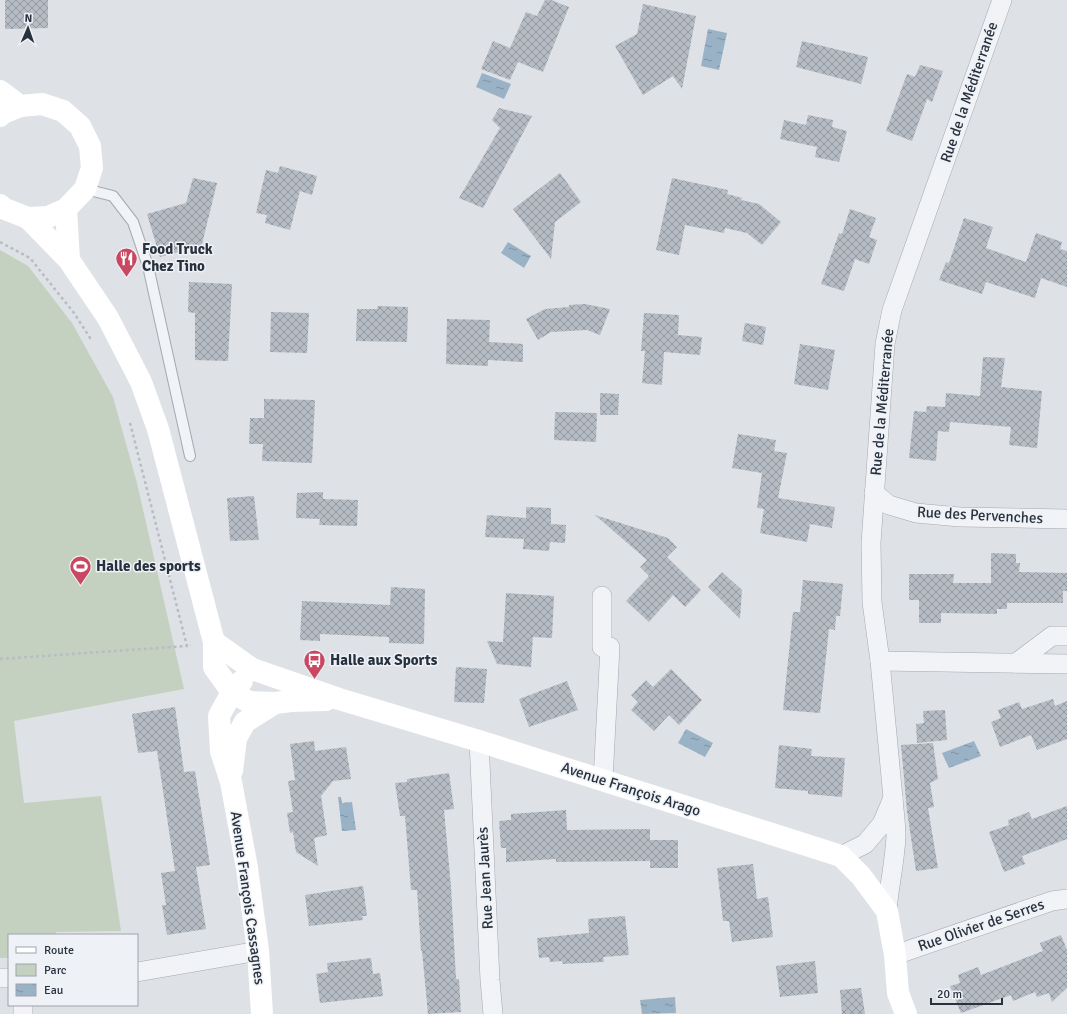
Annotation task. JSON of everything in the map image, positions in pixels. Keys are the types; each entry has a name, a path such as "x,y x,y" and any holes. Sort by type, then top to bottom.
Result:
{"main road":[{"path":"0,91 20,106"},
{"path":"0,116 20,106 42,104 63,111 80,126 90,146 92,168 85,189 66,209 48,217 28,218 4,209 0,205"},
{"path":"66,209 69,260"},
{"path":"28,218 69,260 108,318 141,382 158,429 214,642 214,667 241,697"},
{"path":"214,642 252,669"},
{"name":"Avenue François Arago","path":"252,669 339,699 479,741 841,856 862,876 887,911 895,955 898,1004 906,1014"},
{"name":"Avenue François Cassagnes","path":"231,782 236,738 234,719 252,669"},
{"name":"Avenue François Cassagnes","path":"241,697 276,703 339,699"},
{"name":"Avenue François Cassagnes","path":"241,697 219,716 221,751 231,782 247,868 258,951 262,1014"},
{"name":"Avenue François Cassagnes","path":"236,738 245,722 276,703"}],"street":[{"name":"Rue de la Méditerranée","path":"887,911 890,882 894,864 896,835 880,662 872,602 871,543 885,344 892,310 1000,4"},
{"name":"Rue des Pervenches","path":"874,493 889,505 916,513 960,517 1067,519"},
{"path":"602,596 602,647 610,647 603,780"},
{"path":"1016,664 1052,636 1067,636"},
{"path":"880,662 1067,664"},
{"name":"Rue Jean Jaurès","path":"479,741 490,980 493,1014"},
{"name":"Rue de la Méditerranée","path":"841,856 865,844 874,834 882,824 893,798"},
{"name":"Rue Olivier de Serres","path":"895,955 1052,901 1067,899"},
{"path":"138,972 258,951"}],"lane":[{"path":"85,189 113,196 133,222 148,266 190,456"}],"path":[{"path":"0,242 30,258 74,313 95,346"},
{"path":"129,421 188,646"},
{"path":"0,659 188,646 214,642"}],"green space":[{"name":"Halle des sports","path":"0,250 28,266 72,323 113,397 137,483 184,689 14,721 24,803 101,796 121,931 56,932 56,934 8,934 8,958 0,958"}],"water":[{"path":"708,29 727,33 719,70 701,66"},
{"path":"482,73 511,84 504,99 476,87"},
{"path":"508,242 531,256 524,268 501,253"},
{"path":"686,729 713,743 705,757 678,743"},
{"path":"974,741 981,756 949,768 942,753"},
{"path":"338,797 341,797 342,803 352,802 356,830 342,831"},
{"path":"675,997 676,1013 642,1014 640,1000"}],"building":[{"path":"5,0 48,0 48,28 5,29"},
{"path":"545,0 551,0 569,7 543,72 518,62 510,80 481,69 493,41 510,48 526,12 537,16"},
{"path":"643,4 696,16 682,89 673,76 643,95 615,46 637,34"},
{"path":"802,41 868,57 861,84 796,67"},
{"path":"920,65 943,71 932,102 927,99 912,141 886,131 907,74 915,77"},
{"path":"499,108 532,116 483,208 459,198 500,128 492,120"},
{"path":"808,115 833,120 832,127 847,131 839,162 815,157 817,147 780,139 784,120 806,125"},
{"path":"280,166 317,176 312,195 300,191 290,230 265,223 267,215 256,213 266,170 278,173"},
{"path":"560,173 581,202 555,222 551,259 513,209"},
{"path":"193,178 217,183 201,248 195,248 160,257 147,214 186,203"},
{"path":"672,178 728,190 727,194 742,198 741,200 759,204 781,222 762,245 747,233 725,228 724,233 685,225 679,255 656,250"},
{"path":"850,209 876,218 869,237 877,240 869,264 855,259 844,291 821,284 839,233 842,234"},
{"path":"964,218 993,227 986,248 1026,262 1036,233 1062,242 1060,249 1067,251 1067,287 1041,278 1035,298 986,282 982,294 939,280 946,262 949,263"},
{"path":"189,282 232,284 228,361 195,360 195,313 188,312"},
{"path":"585,304 610,309 600,335 587,330 551,332 538,340 526,319 545,309"},
{"path":"378,306 408,307 407,342 356,341 357,309 377,309"},
{"path":"271,312 309,313 307,353 270,352"},
{"path":"644,313 679,315 678,335 702,337 700,355 664,352 662,385 642,383 645,351 641,351"},
{"path":"447,319 490,320 489,342 523,344 523,362 488,360 488,366 446,364"},
{"path":"745,323 766,327 763,345 742,341"},
{"path":"800,344 835,350 828,390 794,384"},
{"path":"983,357 1005,358 1001,387 1042,391 1037,448 1009,445 1011,427 950,422 949,432 938,431 936,461 909,458 914,411 926,412 927,406 945,407 946,393 980,396"},
{"path":"600,393 619,394 618,415 600,415"},
{"path":"264,399 315,400 312,463 262,461 263,444 249,444 250,418 264,418"},
{"path":"556,412 597,413 596,442 554,440"},
{"path":"738,434 776,440 774,451 787,453 778,498 835,507 832,528 810,524 807,542 760,533 764,509 757,508 762,473 732,468"},
{"path":"323,492 323,499 358,500 357,526 319,525 320,519 296,518 297,493"},
{"path":"254,496 259,540 230,541 227,498"},
{"path":"526,507 551,508 551,524 566,525 565,543 550,542 549,551 523,549 524,539 485,537 487,515 526,518"},
{"path":"595,515 668,538 677,547 667,557 701,590 685,607 673,595 649,622 626,601 649,576 640,567 647,560"},
{"path":"991,553 1016,554 1016,563 1020,563 1019,572 1067,573 1067,591 1063,591 1063,603 1007,603 1007,609 997,609 997,614 941,613 941,623 919,623 919,600 909,600 909,574 954,574 953,583 991,583"},
{"path":"722,572 742,590 740,619 708,587"},
{"path":"803,580 843,584 840,616 836,616 835,630 829,629 820,713 783,710 793,612 800,612"},
{"path":"391,587 425,589 424,644 389,643 389,637 320,634 320,641 300,640 302,601 390,605"},
{"path":"506,593 554,596 552,638 533,637 531,667 497,664 487,641 503,642"},
{"path":"456,667 487,669 484,703 454,702"},
{"path":"671,669 702,700 679,725 669,715 654,731 631,710 638,702 631,695 646,680 653,687"},
{"path":"567,681 578,710 529,727 519,699"},
{"path":"1053,699 1055,706 1067,701 1067,739 1037,750 1031,735 1000,747 991,722 1001,718 998,710 1019,702 1022,709"},
{"path":"175,707 184,772 195,771 210,865 196,867 206,929 167,935 162,905 166,905 161,873 175,871 157,751 138,753 132,714"},
{"path":"945,710 947,740 917,743 916,724 924,723 923,711"},
{"path":"314,741 315,751 346,747 351,779 333,781 321,796 327,835 314,838 318,866 296,852 293,832 290,833 287,813 293,812 288,781 295,780 290,744"},
{"path":"933,743 938,779 930,783 934,807 928,808 938,868 916,871 907,811 901,745"},
{"path":"779,745 812,749 811,756 845,758 842,797 808,794 808,791 775,788"},
{"path":"449,773 454,809 444,810 451,887 456,979 459,979 461,1012 428,1014 421,951 417,890 411,890 405,816 400,816 395,783 407,782 407,779"},
{"path":"1067,806 1067,839 1022,856 1025,864 1004,872 989,832 1009,825 1008,820 1029,812 1032,819"},
{"path":"566,810 567,830 650,829 650,840 678,840 678,868 650,868 650,861 556,862 556,859 506,862 506,848 501,848 499,821 511,820 511,814"},
{"path":"753,864 757,899 768,897 773,937 732,942 729,921 723,921 717,868"},
{"path":"363,886 367,916 362,916 363,920 309,926 305,895"},
{"path":"625,916 629,955 603,957 604,962 563,964 562,961 550,962 549,957 539,958 537,938 589,933 588,919"},
{"path":"1061,935 1067,950 1067,988 1052,1002 1049,993 1037,997 1035,992 1013,1001 1011,995 961,1013 950,986 960,983 958,975 978,967 981,975 1043,951 1040,943"},
{"path":"371,958 373,974 380,973 383,996 320,1003 316,974 328,972 327,963"},
{"path":"815,961 818,993 780,997 776,966"},
{"path":"861,988 865,1014 842,1014 840,990"}],"place":[{"name":"Food Truck Chez Tino","path":"126,278"},
{"name":"Halle des sports","path":"80,586"},
{"name":"Halle aux Sports","path":"314,680"}]}
